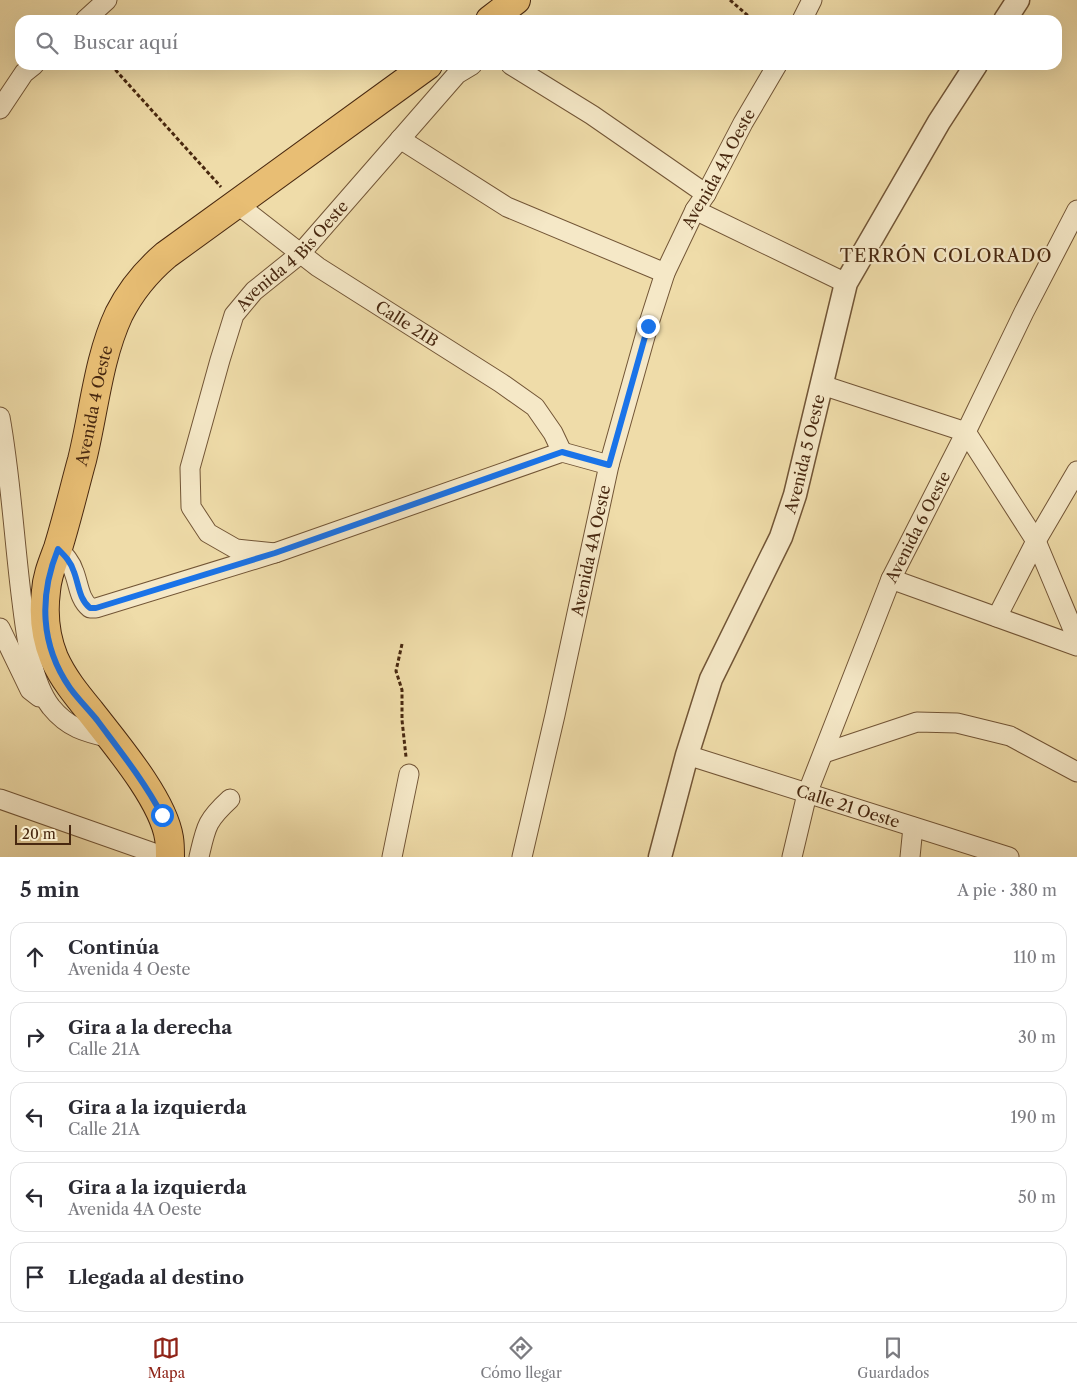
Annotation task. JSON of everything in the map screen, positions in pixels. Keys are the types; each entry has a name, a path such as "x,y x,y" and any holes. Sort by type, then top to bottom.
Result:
{"main road":[{"path":"496,15 516,0"},
{"name":"Avenida 4 Oeste","path":"170,857 169,837 162,815 151,794 70,687 54,658 45,625 46,588 50,568 58,549 82,459 113,329 123,306 140,280 159,261 184,240 237,204 421,70"}],"street":[{"path":"90,15 107,0"},
{"path":"804,15 812,0"},
{"path":"1008,15 1018,0"},
{"path":"0,109 28,70"},
{"name":"Avenida 4 Bis Oeste","path":"275,553 236,549 208,532 191,507 190,468 234,315 254,290 300,254 458,74 464,70"},
{"path":"519,70 592,115 706,194"},
{"name":"Avenida 4A Oeste","path":"522,857 609,465 648,326 665,273 695,210 706,194 743,123 774,70"},
{"name":"Avenida 5 Oeste","path":"660,857 687,755 712,679 781,537 795,495 846,283 939,122 973,70"},
{"path":"400,139 507,207 665,273"},
{"name":"Calle 21B","path":"237,204 318,267 501,383 534,407 554,433 562,452"},
{"path":"695,210 846,283"},
{"name":"Avenida 6 Oeste","path":"792,857 807,794 891,579 1077,210"},
{"path":"822,385 966,432 1036,541 1077,639"},
{"path":"0,417 6,450 16,560 28,646 45,699 74,728 110,738"},
{"path":"58,549 68,559 74,570 82,599 90,608 96,608 275,553 562,452 609,465"},
{"path":"997,617 1036,541 1077,471"},
{"path":"891,579 1077,646"},
{"path":"0,628 30,690 36,696 45,699"},
{"path":"824,754 917,722 958,722 1010,736 1077,772"},
{"name":"Calle 21 Oeste","path":"687,755 1009,857"},
{"path":"392,857 409,774"},
{"path":"199,857 206,826 214,813 230,798"},
{"path":"0,799 165,857"},
{"path":"910,857 912,826"}],"path":[{"path":"730,0 746,15"},
{"path":"116,70 237,204"},
{"path":"402,644 396,671 402,690 402,720 409,774"}],"district":[{"name":"TERRÓN COLORADO","path":"946,256"}],"route":[{"path":"162,815 151,794 88,708 70,687 54,658 48,641 44,607 50,568 58,549 68,559 74,570 82,599 90,608 96,608 275,553 562,452 609,465 648,326"}]}
